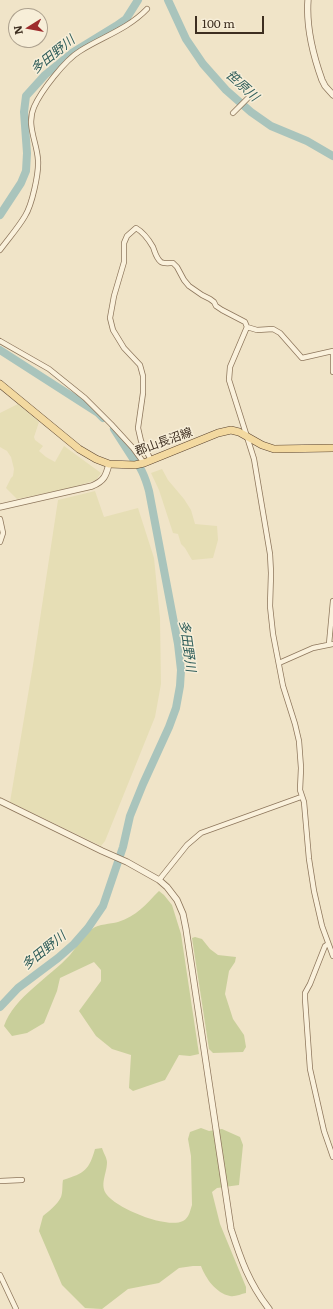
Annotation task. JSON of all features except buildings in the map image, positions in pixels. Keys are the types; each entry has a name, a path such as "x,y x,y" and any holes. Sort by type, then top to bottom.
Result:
{"main road":[{"name":"郡山長沼線","path":"0,384 79,449 96,459 109,464 135,465 144,463 231,430 274,449 333,448"}],"street":[{"path":"308,0 307,22 310,36 322,80 327,89 333,95"},
{"path":"0,250 25,216 29,207 37,174 38,160 30,121 34,106 56,74 68,60 79,51 130,23 147,9"},
{"path":"233,113 254,92"},
{"path":"151,460 141,442 138,428 143,392 142,370 140,365 124,348 112,330 110,318 114,296 124,262 124,244 127,236 136,228 139,229 153,248 160,262 173,263 189,286 202,296 210,299 222,310 245,322 247,327 257,330 276,330 286,339 302,358 333,351 333,372"},
{"path":"247,327 231,363 229,373 231,387 254,459 270,554 271,624 283,686 299,741 301,756 300,786 314,891 322,926 333,956"},
{"path":"0,341 49,369 85,398 112,424 144,463"},
{"path":"0,507 92,486 99,483 105,476 109,464"},
{"path":"0,519 3,533 0,542"},
{"path":"279,663 313,648 331,644 333,601"},
{"path":"159,880 187,845 201,834 301,796"},
{"path":"0,802 127,862 159,880 168,887 177,900 184,920 231,1229 241,1261 249,1278 269,1309"},
{"path":"328,944 305,992 305,1000 310,1069 324,1131 333,1157"},
{"path":"0,1181 22,1180"},
{"path":"0,1275 16,1309"}],"shaded area":[{"path":"18,404 39,422 34,437 35,440 43,446 39,451 55,462 64,446 101,473 96,480 70,488 17,499 6,488 13,476 14,469 11,457 7,451 0,447 0,413"},
{"path":"162,469 168,480 191,510 195,524 217,526 218,540 213,558 192,560 181,544 178,534 173,533 159,490 151,473"},
{"path":"95,491 104,517 138,508 154,558 160,618 161,684 155,717 105,841 101,846 10,802 33,665 58,500"}],"green space":[{"path":"159,891 172,905 181,934 199,1054 190,1056 179,1055 165,1080 133,1091 129,1088 131,1055 112,1049 96,1036 79,1011 101,981 101,970 94,962 60,978 57,991 44,1023 27,1033 12,1036 4,1026 16,1006 33,988 70,955 85,935 98,926 125,920 140,910"},
{"path":"195,937 202,939 210,949 218,955 236,957 235,962 229,971 225,994 233,1019 244,1035 246,1047 243,1052 213,1053 209,1049 192,938"},
{"path":"201,1128 209,1131 222,1129 240,1137 243,1145 239,1185 217,1188 212,1192 220,1224 246,1287 246,1293 230,1296 220,1292 212,1285 201,1266 193,1266 179,1268 159,1283 128,1289 102,1309 85,1308 62,1285 39,1231 43,1216 60,1200 63,1180 85,1170 91,1162 95,1149 102,1148 107,1162 103,1183 107,1195 121,1206 143,1216 166,1222 176,1223 183,1221 188,1216 192,1205 191,1156 188,1139 190,1132"}],"waterway":[{"name":"多田野川","path":"0,215 21,183 26,171 27,153 24,112 26,96 45,75 72,53 126,19 138,0"},
{"name":"笹原川","path":"168,0 186,39 203,64 226,90 251,112 271,126 307,141 333,156"},
{"name":"多田野川","path":"0,350 98,413 103,418"},
{"name":"多田野川","path":"0,1007 18,988 74,944 88,928 103,906 123,847 130,816 176,708 181,670 178,644 149,491 141,470 114,429"}]}
